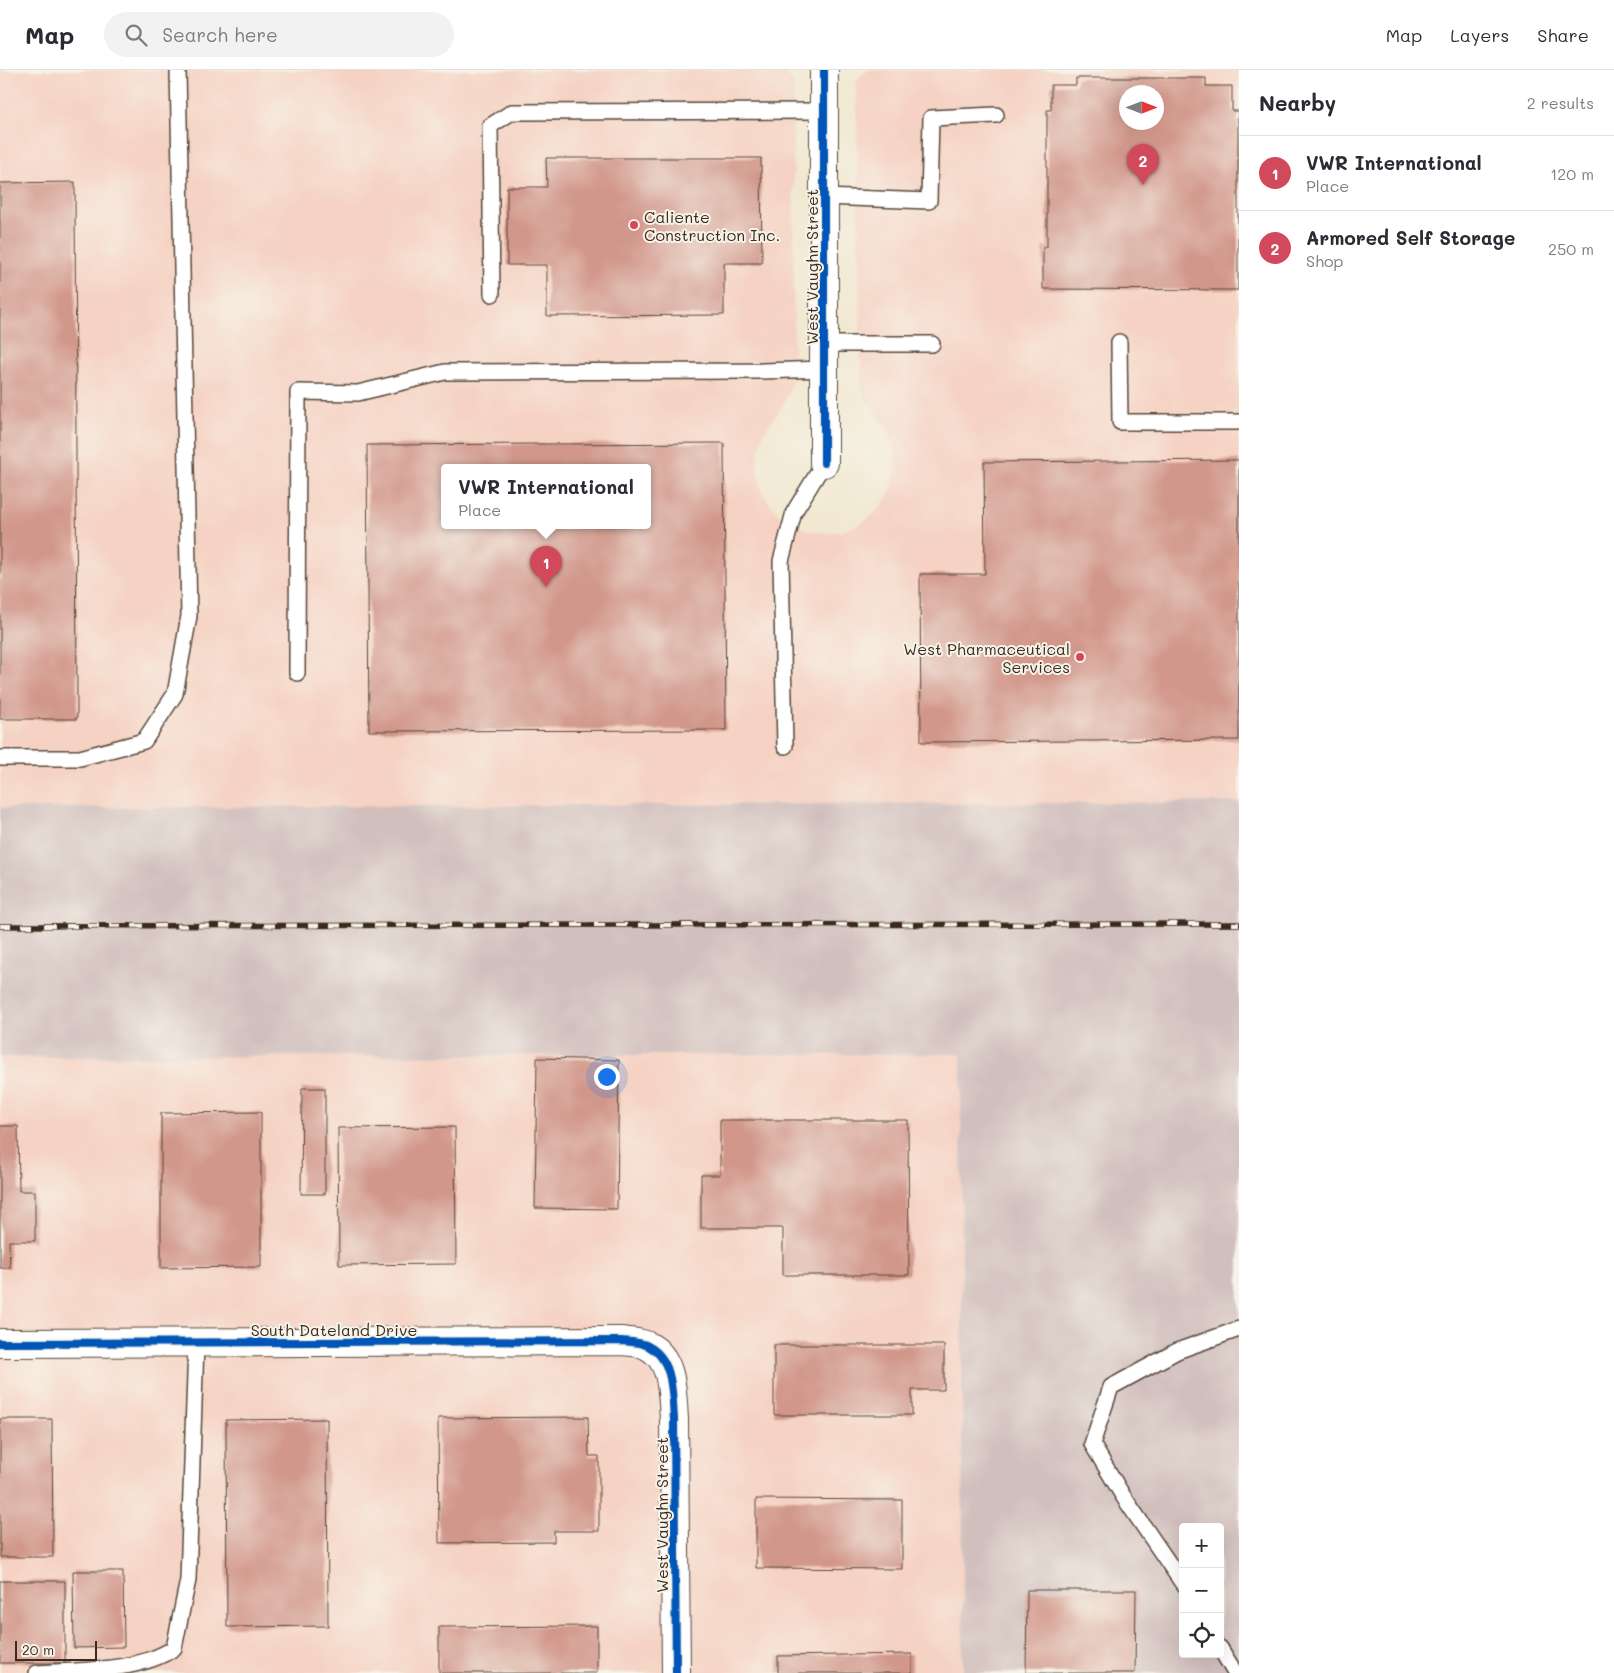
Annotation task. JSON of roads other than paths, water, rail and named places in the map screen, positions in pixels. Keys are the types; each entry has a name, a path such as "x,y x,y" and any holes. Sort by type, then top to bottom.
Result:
{"street":[{"name":"West Vaughn Street","path":"824,70 824,463"},
{"name":"South Dateland Drive","path":"0,1343 196,1344 621,1341 647,1345 663,1358"},
{"name":"West Vaughn Street","path":"663,1358 671,1382 674,1420 676,1673"}],"lane":[{"path":"0,758 80,758 144,741 176,694 189,616 178,70"},
{"path":"492,294 490,126 512,112 824,111"},
{"path":"824,197 929,201 931,118 996,115"},
{"path":"1119,342 1120,422 1239,422"},
{"path":"298,673 298,392 358,393 445,372 762,371 824,356 932,344"},
{"path":"785,746 781,561 794,512 824,463"},
{"path":"1179,1578 1123,1496 1092,1444 1110,1387 1178,1351 1239,1328"},
{"path":"37,1673 101,1669 159,1658 174,1648 188,1580 196,1344"},
{"path":"1224,1655 1235,1673"}],"railway":[{"path":"0,926 1239,924"}],"place":[{"name":"Armored Self Storage","path":"1143,185"},
{"name":"Caliente Construction Inc.","path":"634,225"},
{"name":"VWR International","path":"546,587"},
{"name":"West Pharmaceutical Services","path":"1080,657"}]}
